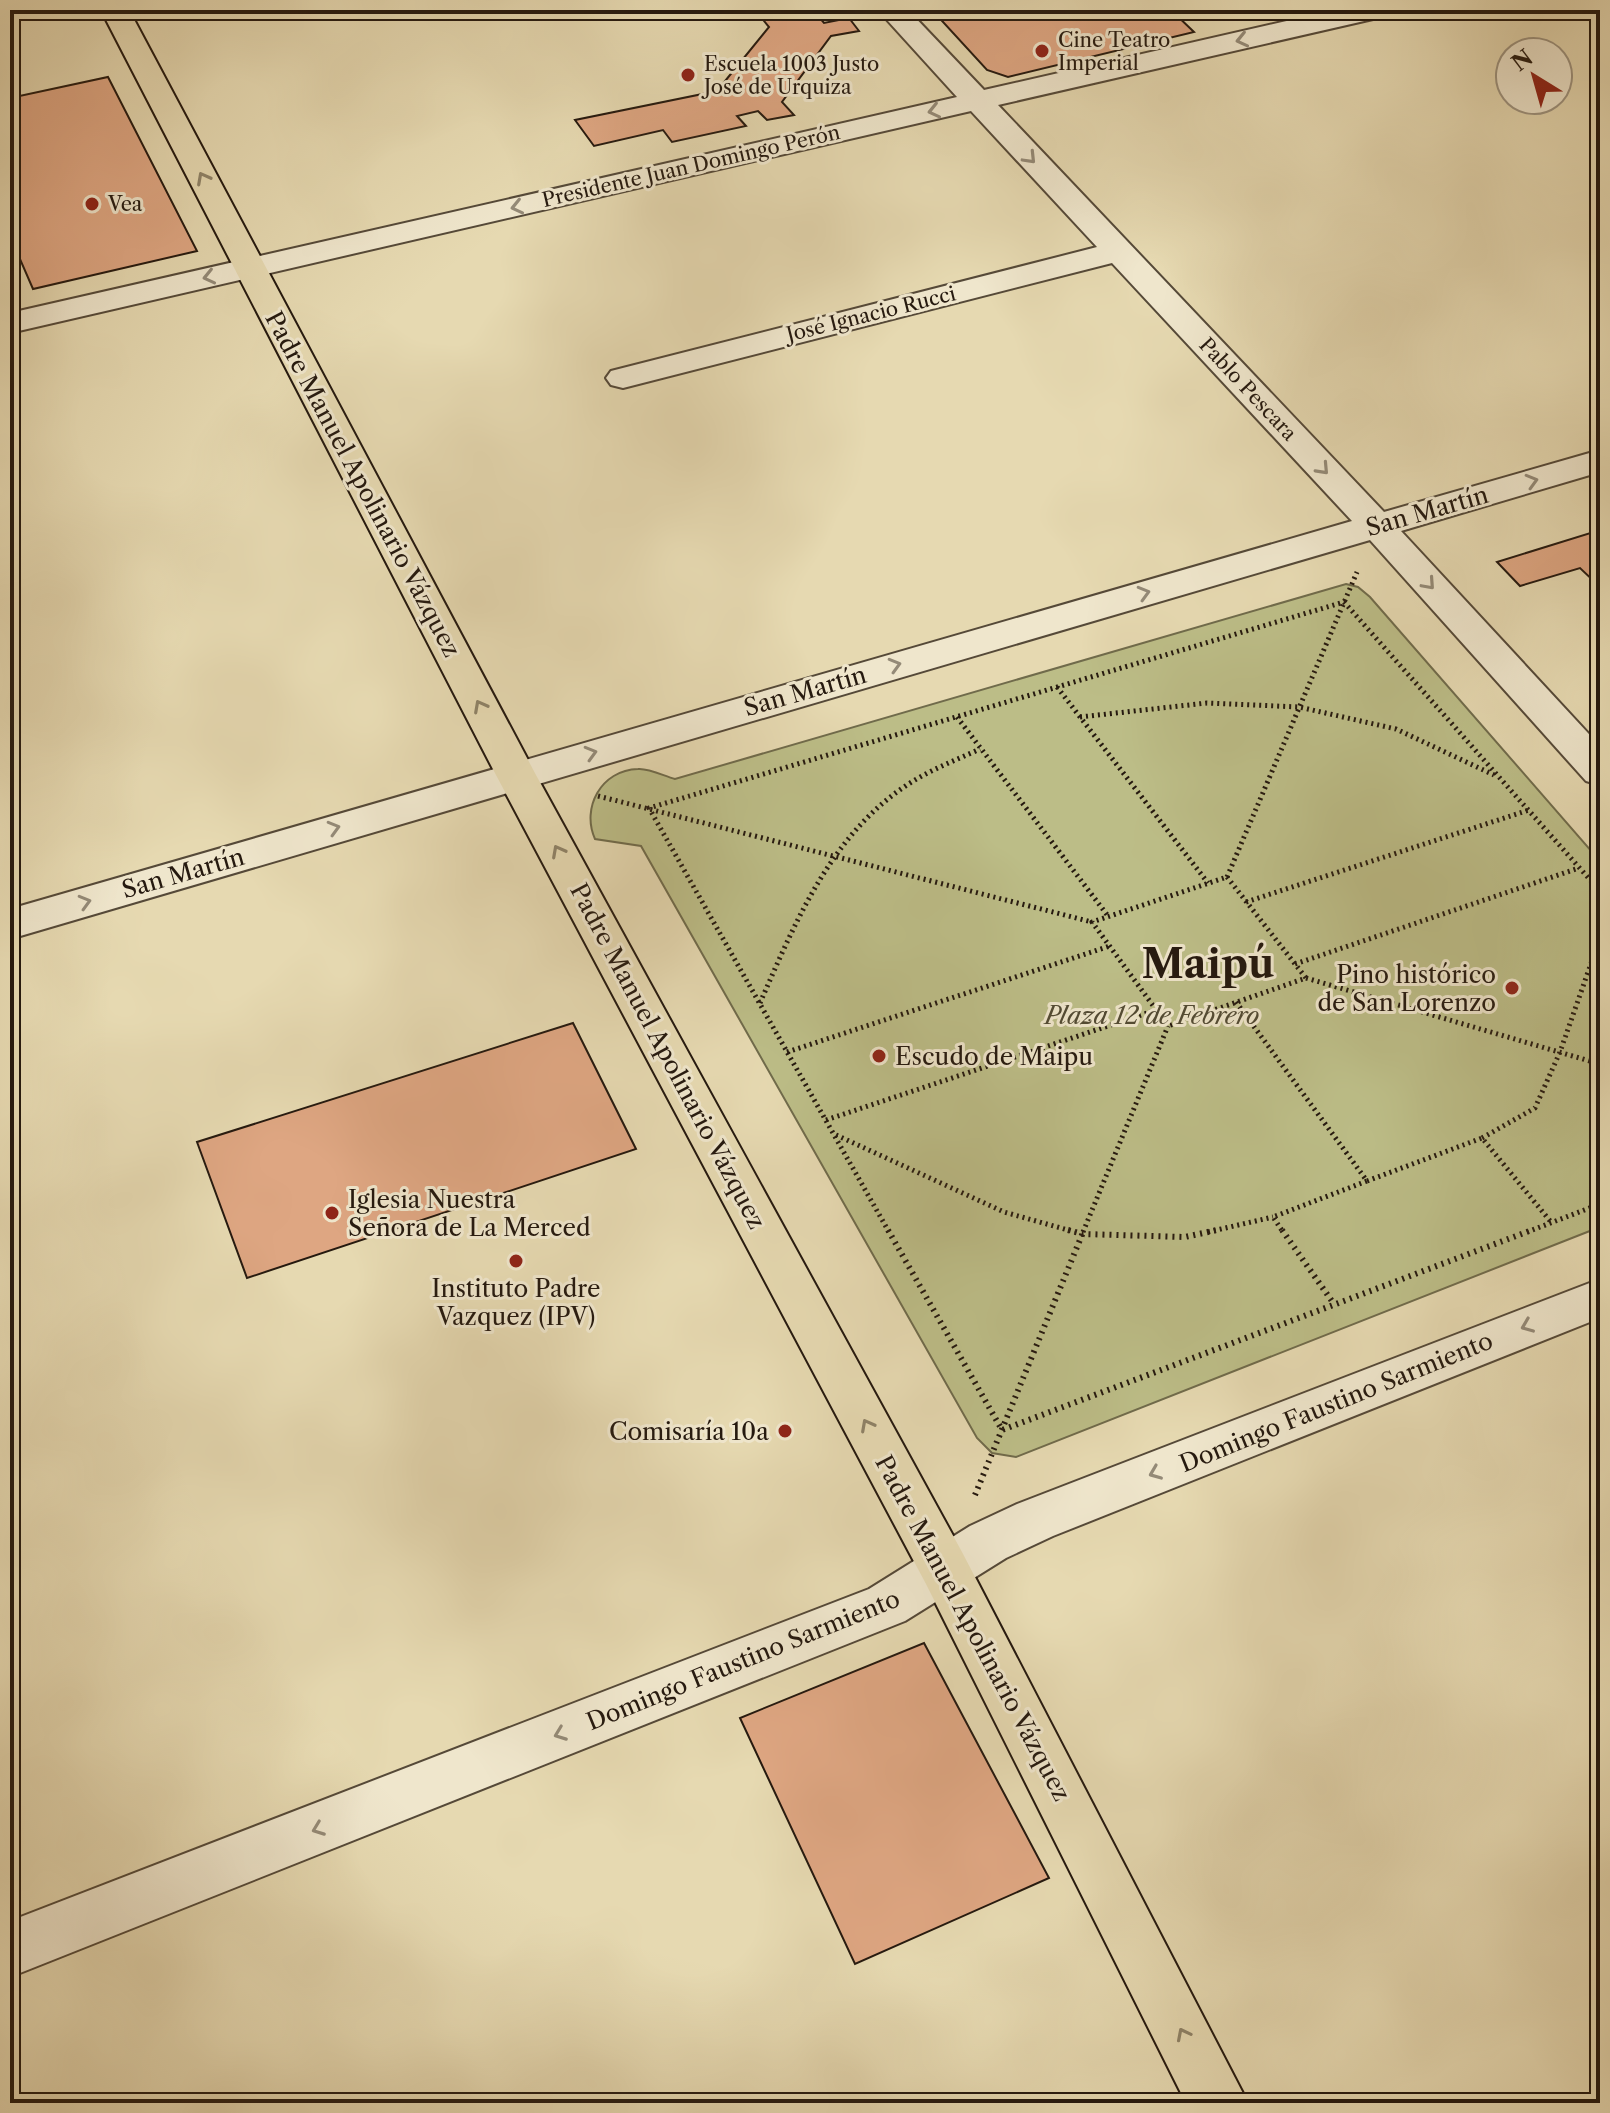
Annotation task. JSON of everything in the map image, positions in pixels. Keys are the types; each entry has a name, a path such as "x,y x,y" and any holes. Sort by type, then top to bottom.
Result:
{"main road":[{"name":"Padre Manuel Apolinario Vázquez","path":"115,10 516,775 944,1568 1218,2103"}],"street":[{"name":"Pablo Pescara","path":"892,10 1377,526 1600,771"},
{"name":"Presidente Juan Domingo Perón","path":"10,323 1373,10"},
{"name":"José Ignacio Rucci","path":"623,378 1119,251"},
{"name":"San Martín","path":"10,924 1600,461"},
{"name":"Domingo Faustino Sarmiento","path":"10,1949 887,1605 944,1568 1035,1520 1600,1298"}],"path":[{"path":"595,795 1092,922 1227,877 1377,526"},
{"path":"649,808 1344,602"},
{"path":"1344,602 1600,891"},
{"path":"1057,687 1208,883"},
{"path":"1080,717 1207,703 1299,707 1396,729 1498,777"},
{"path":"957,717 1108,916"},
{"path":"760,1004 795,920 833,856 894,794 980,749"},
{"path":"649,808 1002,1430"},
{"path":"1246,902 1529,810"},
{"path":"1295,964 1579,868"},
{"path":"1227,877 1306,978"},
{"path":"834,1134 1004,1212 1083,1234 1185,1237 1273,1217 1482,1138 1535,1108 1560,1052 1594,955 1595,886"},
{"path":"1092,922 1168,1026"},
{"path":"787,1052 1110,946"},
{"path":"974,1496 1168,1026 1306,978 1600,1064"},
{"path":"1236,1002 1367,1181"},
{"path":"826,1120 1156,1010"},
{"path":"1482,1138 1551,1222"},
{"path":"1002,1430 1600,1204"},
{"path":"1273,1217 1334,1304"}],"green space":[{"name":"Plaza 12 de Febrero","path":"1346,584 1358,587 1370,597 1600,861 1600,1227 1016,1457 992,1453 977,1438 641,846 595,839 591,815 597,793 604,783 625,771 647,770 675,779"}],"building":[{"path":"755,10 813,10 824,23 849,18 859,31 831,36 782,102 794,115 767,120 758,111 737,116 746,126 672,142 663,130 594,146 575,120 717,91 769,27"},
{"name":"Cine Teatro Imperial","path":"932,10 1171,10 1194,32 1008,77 987,70"},
{"name":"Vea","path":"108,77 197,251 33,289 13,243 10,244 10,98"},
{"path":"1600,530 1600,587 1580,568 1520,586 1497,562"},
{"name":"Iglesia Nuestra Señora de La Merced","path":"573,1023 636,1149 247,1278 197,1142"},
{"path":"924,1643 1049,1878 855,1964 740,1718"}],"place":[{"name":"Cine Teatro Imperial","path":"1042,51"},
{"name":"Escuela 1003 Justo José de Urquiza","path":"688,75"},
{"name":"Vea","path":"92,204"},
{"name":"Pino histórico de San Lorenzo","path":"1512,988"},
{"name":"Escudo de Maipu","path":"879,1056"},
{"name":"Iglesia Nuestra Señora de La Merced","path":"332,1213"},
{"name":"Instituto Padre Vazquez (IPV)","path":"516,1261"},
{"name":"Comisaría 10a","path":"785,1431"}],"district":[{"name":"Maipú","path":"1208,963"}]}
